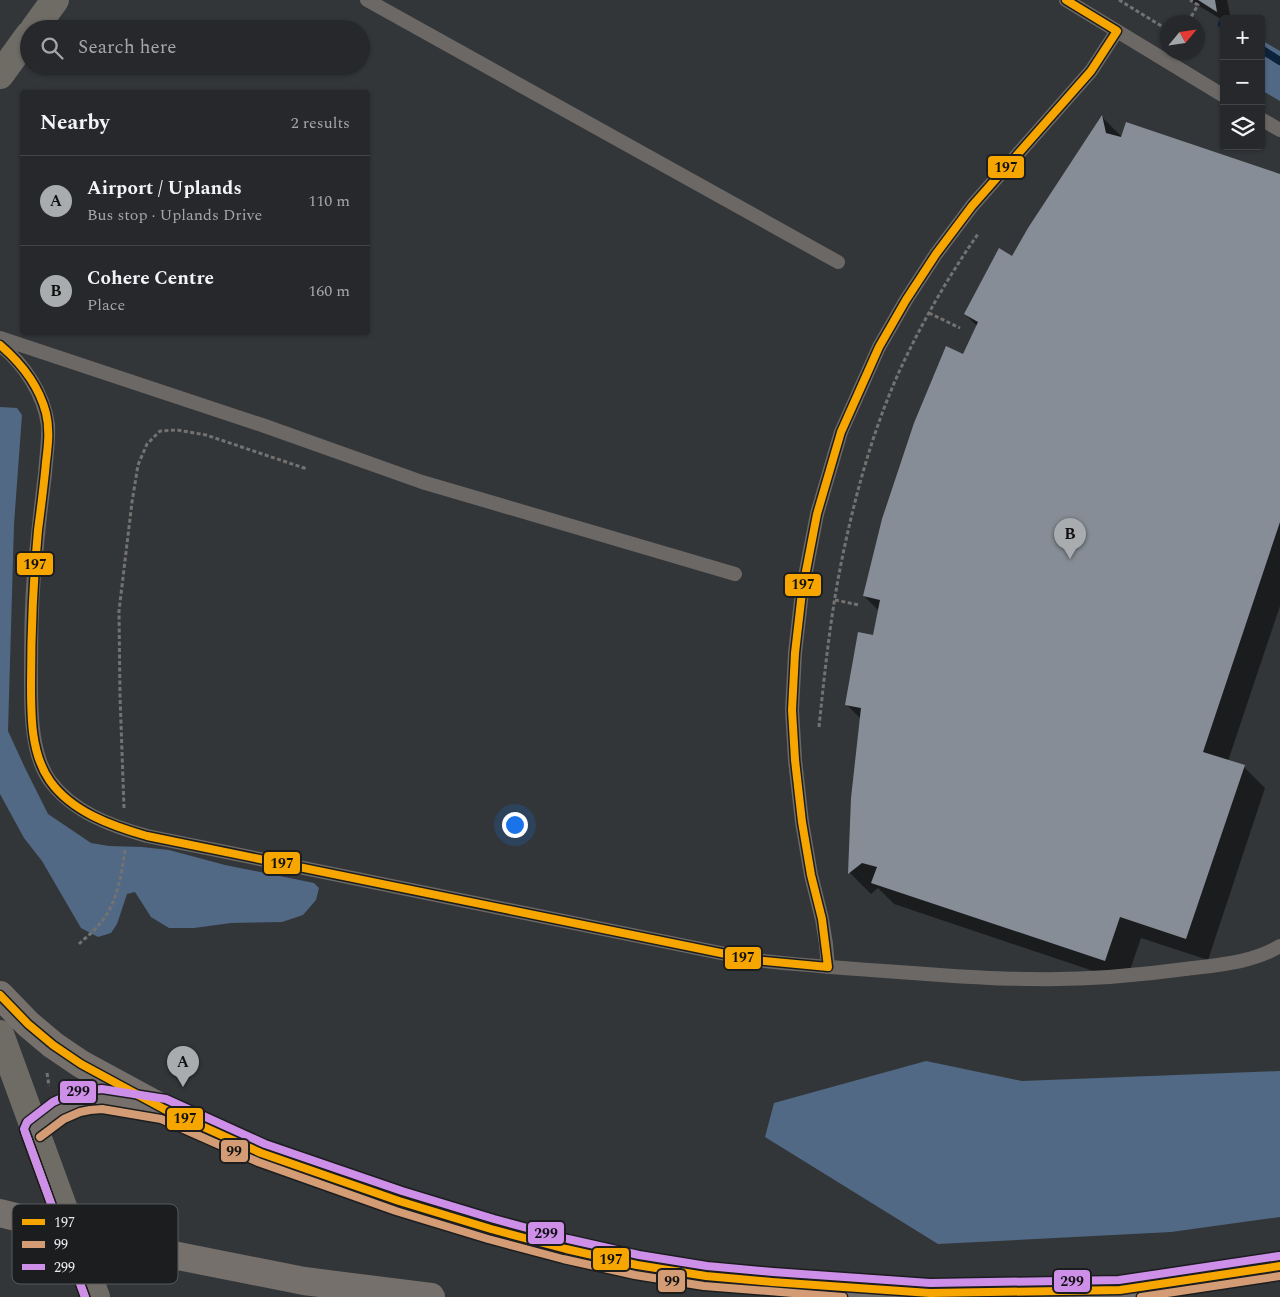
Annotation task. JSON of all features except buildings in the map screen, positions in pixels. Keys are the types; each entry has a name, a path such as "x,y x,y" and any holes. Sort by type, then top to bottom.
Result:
{"highway":[{"path":"0,995 28,1024 53,1045 81,1064 164,1109 261,1153 399,1201 566,1249 637,1265 706,1276 772,1282 930,1293 1120,1290"},
{"path":"34,1129 59,1110 77,1102 89,1100 102,1099 164,1109"},
{"path":"178,1256 304,1281 431,1297"},
{"path":"1069,1297 1280,1267"},
{"path":"1164,1297 1280,1267"},
{"path":"304,1281 339,1297"}],"main road":[{"path":"41,20 56,0"},
{"path":"0,75 20,48"},
{"path":"0,1034 62,1204"},
{"path":"91,1284 96,1297"}],"lane":[{"path":"367,0 838,262"},
{"path":"1066,0 1220,94"},
{"path":"828,967 825,936 811,875 802,822 792,710 795,653 802,592 818,514 841,432 879,348 906,300 936,254 972,206 1091,71 1118,32"},
{"path":"1265,121 1280,130"},
{"path":"0,338 262,425 422,482 735,574"},
{"path":"0,345 17,360 31,379 41,400 48,424 48,447 34,565 31,632 31,700 38,758 50,781 63,796 101,821 125,830 157,838 755,960 957,977 1030,980 1083,979 1156,973 1246,960 1280,946"}],"path":[{"path":"1119,0 1160,25"},
{"path":"1190,0 1198,5 1192,15"},
{"path":"819,727 827,654 843,555 857,493 876,431 899,373 930,312 957,264 983,228"},
{"path":"930,312 960,328"},
{"path":"79,944 97,928 111,907 120,882 125,849 119,610 138,466 147,444 160,431 177,430 206,435 307,469"},
{"path":"835,600 859,605"}],"shaded area":[{"path":"1265,42 1280,51 1280,101 1265,92"},
{"path":"0,407 17,408 22,415 14,524 8,731 48,814 91,843 169,850 225,865 314,883 319,888 316,900 303,915 282,922 231,923 194,928 169,928 151,917 135,892 127,894 117,924 111,933 98,937 81,928 42,861 24,838 0,794"},
{"path":"926,1061 1022,1081 1280,1071 1280,1217 1171,1232 938,1244 765,1137 774,1103"}],"waterway":[{"path":"1265,52 1280,61"}],"transit line":[{"name":"197","path":"0,345 22,367 34,384 43,403 47,419 48,444 38,530 32,627 32,722 33,735 44,770 59,792 70,801 81,809 120,828 147,836 755,960 828,967 822,919 811,875 802,822 792,710 795,653 802,592 817,514 841,432 879,347 906,300 936,254 972,206 1091,71 1117,31 1066,0"},
{"name":"197","path":"0,995 28,1024 53,1045 81,1064 164,1109 261,1153 399,1201 491,1229 637,1265 706,1276 930,1293 1120,1290 1280,1266"},
{"name":"299","path":"51,1204 24,1129 27,1122 53,1102 75,1092 102,1089 166,1099 265,1144 402,1191 494,1219 568,1239 639,1255 707,1266 930,1283 1119,1280 1279,1256"},
{"name":"99","path":"40,1137 64,1119 90,1110 102,1109 161,1119 258,1162 396,1211 563,1259 635,1275 704,1286 843,1297"},
{"name":"99","path":"25,1132 51,1204"},
{"name":"99","path":"1141,1297 1280,1276"},
{"name":"99","path":"80,1284 85,1297"},
{"name":"299","path":"80,1284 85,1297"}],"place":[{"name":"Cohere Centre","path":"1070,559"},
{"name":"Airport / Uplands","path":"183,1087"}]}
